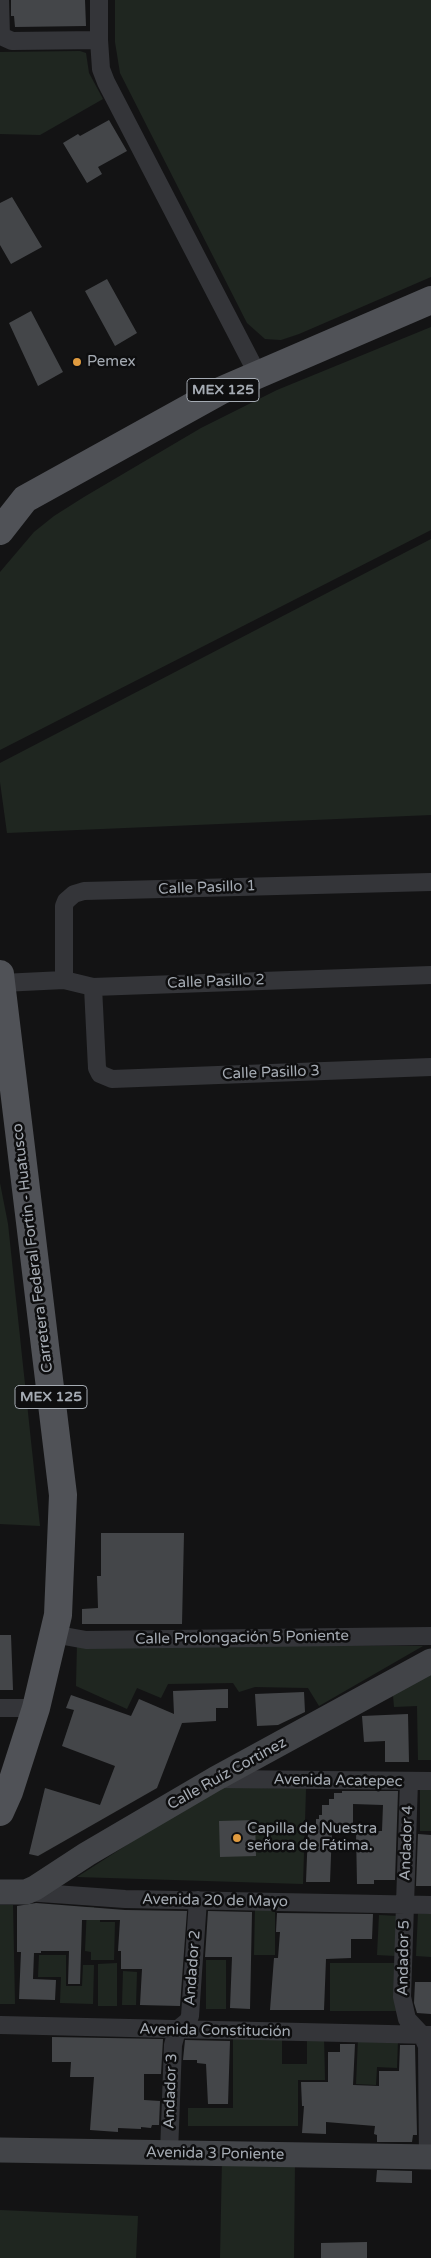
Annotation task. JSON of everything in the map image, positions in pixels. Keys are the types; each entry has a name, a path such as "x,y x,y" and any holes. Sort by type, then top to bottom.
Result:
{"main road":[{"name":"MEX 125","path":"0,531 24,499 220,391 431,300"},
{"name":"Carretera Federal Fortín - Huatusco","path":"0,1812 9,1792 36,1708 58,1615 63,1495 1,979"}],"street":[{"path":"0,0 1,36 12,41 99,40"},
{"path":"98,0 101,69 106,82 258,375"},
{"path":"0,514 24,499"},
{"name":"Calle Pasillo 1","path":"64,980 64,906 66,901 74,894 84,891 431,882"},
{"name":"Calle Pasillo 2","path":"1,979 64,980 93,987 431,974"},
{"name":"Calle Pasillo 3","path":"93,987 97,1068 100,1074 112,1079 431,1067"},
{"name":"Calle Prolongación 5 Poniente","path":"53,1634 86,1640 431,1636"},
{"name":"Calle Ruíz Cortinez","path":"26,1892 215,1779 431,1661"},
{"path":"0,1708 36,1708"},
{"name":"Avenida Acatepec","path":"215,1779 431,1781"},
{"name":"Andador 4","path":"406,1905 409,1781"},
{"name":"Avenida 20 de Mayo","path":"0,1892 125,1899 431,1905"},
{"name":"Andador 2","path":"177,2030 190,2016 198,1900"},
{"name":"Andador 5","path":"406,1905 402,1997 407,2019 427,2035"},
{"name":"Avenida Constitución","path":"0,2025 427,2035"},
{"name":"Andador 3","path":"169,2153 173,2045 177,2030"},
{"path":"427,2035 430,2157"},
{"name":"Avenida 3 Poniente","path":"0,2150 430,2157"}],"shaded area":[{"path":"115,0 431,0 431,277 299,334 281,340 265,339 247,323 120,73 115,42"},
{"path":"80,51 86,53 89,73 103,99 40,135 0,134 0,52"},
{"path":"431,327 431,530 0,750 0,572 34,532 54,516 84,497 201,428 277,390"},
{"path":"431,539 431,815 7,833 0,782 0,763"},
{"path":"0,1183 8,1224 40,1526 0,1524"},
{"path":"77,1644 423,1646 319,1706 308,1688 255,1687 239,1692 233,1683 168,1684 161,1698 137,1688 127,1709 76,1686"},
{"path":"431,1673 431,1760 418,1760 417,1706 394,1707 393,1695"},
{"path":"420,1786 431,1786 431,1831 420,1831"},
{"path":"217,1787 306,1789 303,1884 77,1877"},
{"path":"0,1905 13,1905 15,2004 0,2004"},
{"path":"87,1907 94,1907 94,1915 100,1915 100,1922 115,1922 114,1960 91,1960 91,1952 85,1951"},
{"path":"255,1907 275,1907 275,1955 254,1955"},
{"path":"418,1913 431,1914 431,1957 416,1956"},
{"path":"379,1915 398,1916 396,1956 377,1955"},
{"path":"39,1955 66,1955 66,1986 82,1986 83,1965 94,1965 93,2004 60,2003 61,1977 38,1977"},
{"path":"206,1960 226,1960 226,2009 206,2009"},
{"path":"117,1963 117,2006 98,2006 98,1964"},
{"path":"330,1963 397,1963 397,2011 330,2011"},
{"path":"123,1971 137,1972 136,2005 122,2005"},
{"path":"307,2037 324,2037 325,2080 298,2080 298,2126 188,2126 188,2108 233,2108 233,2038 282,2038 282,2064 307,2064"},
{"path":"358,2039 398,2040 397,2068 377,2067 376,2085 356,2084"},
{"path":"222,2160 295,2161 294,2258 220,2258"},
{"path":"0,2210 138,2216 136,2258 0,2258"}],"building":[{"path":"11,0 85,0 86,26 15,27 14,16 11,16"},
{"path":"109,120 127,151 98,167 102,174 87,183 63,143"},
{"path":"12,197 42,247 11,264 0,245 0,203"},
{"path":"107,279 137,333 115,346 85,291"},
{"path":"31,311 63,372 38,386 9,323"},
{"path":"101,1533 184,1533 182,1624 82,1624 82,1609 98,1608 97,1576 101,1576"},
{"path":"0,1635 11,1635 13,1690 0,1690"},
{"path":"228,1689 228,1708 216,1708 216,1721 182,1723 157,1788 38,1856 29,1854 45,1788 100,1805 115,1766 62,1746 74,1710 66,1708 71,1695 131,1716 139,1699 174,1714 173,1691"},
{"path":"304,1692 305,1712 278,1725 257,1726 255,1694"},
{"path":"408,1714 409,1762 385,1762 385,1741 364,1742 362,1716"},
{"path":"342,1791 398,1791 395,1880 374,1880 374,1884 357,1884 356,1831 382,1831 383,1805 353,1804 353,1830 332,1829 330,1882 306,1882 308,1831 316,1831 316,1819 319,1819 319,1815 322,1815 322,1805 329,1805 329,1799 334,1799 334,1793 342,1793"},
{"name":"Capilla de Nuestra señora de Fátima.","path":"255,1820 256,1856 220,1857 219,1821"},
{"path":"418,1834 431,1835 431,1886 416,1886"},
{"path":"36,1903 125,1910 187,1911 180,2006 140,2005 142,1969 121,1969 121,1951 118,1951 120,1920 82,1920 80,1984 68,1984 69,1951 41,1951 41,1953 34,1953 33,1979 56,1980 55,2000 19,1999 21,1952 17,1952 17,1906"},
{"path":"208,1911 252,1912 250,2009 230,2008 232,1957 205,1957"},
{"path":"277,1913 373,1914 372,1939 351,1939 351,1958 326,1959 324,2010 270,2010 274,1958 278,1958 280,1932 276,1932"},
{"path":"415,1982 431,1982 431,2014 417,2013 414,2003"},
{"path":"52,2037 163,2039 161,2074 144,2074 144,2100 160,2101 159,2125 152,2125 151,2128 141,2127 141,2129 118,2128 118,2132 90,2130 94,2077 70,2077 71,2062 52,2062"},
{"path":"185,2040 230,2041 228,2104 208,2104 206,2064 197,2063 197,2060 183,2060"},
{"path":"340,2044 355,2044 353,2085 379,2086 379,2071 399,2071 400,2045 415,2045 417,2135 413,2135 412,2142 377,2142 377,2135 374,2134 375,2126 326,2122 326,2134 302,2133 304,2106 302,2106 301,2082 328,2082 328,2052 340,2052"},
{"path":"377,2170 412,2171 412,2183 376,2182"},
{"path":"367,2242 367,2258 321,2258 321,2243"}],"place":[{"name":"Pemex","path":"77,362"},
{"name":"Capilla de Nuestra señora de Fátima.","path":"237,1838"}]}
